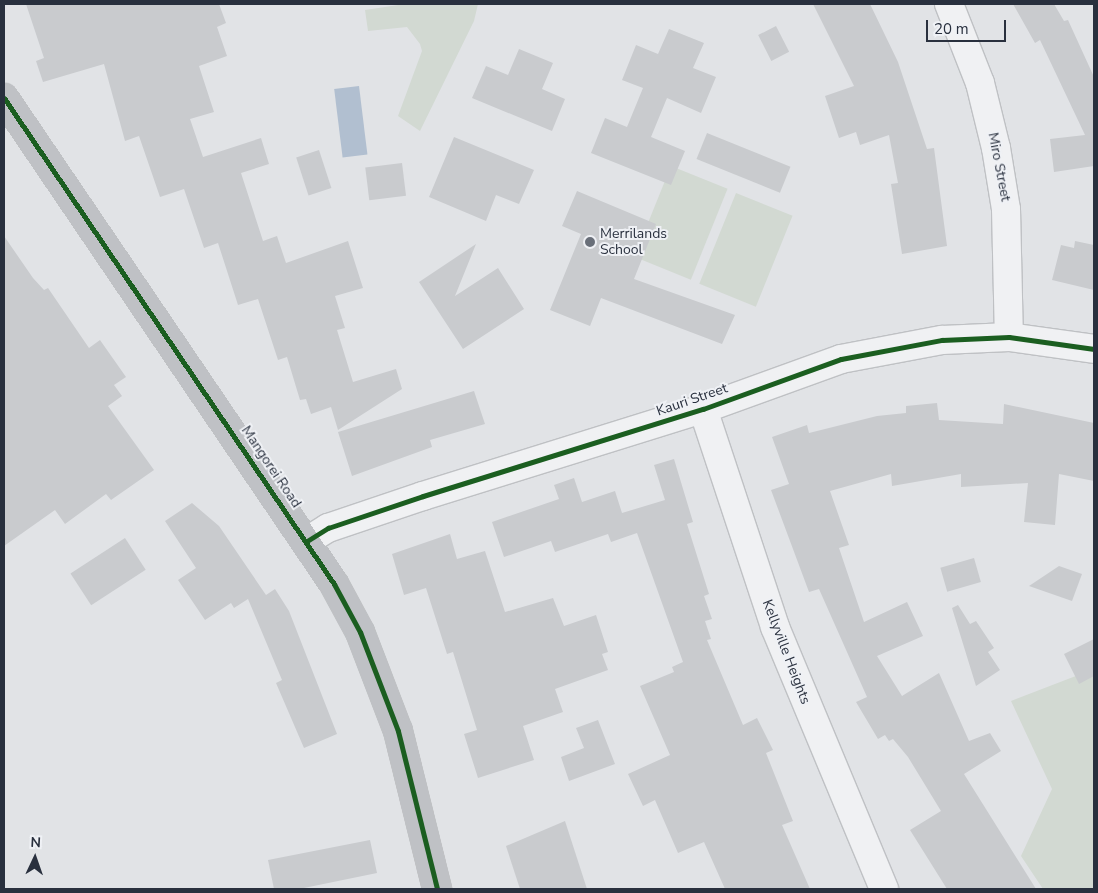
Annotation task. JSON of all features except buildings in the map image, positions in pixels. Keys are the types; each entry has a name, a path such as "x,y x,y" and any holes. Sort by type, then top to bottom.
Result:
{"main road":[{"name":"Mangorei Road","path":"4,98 307,541 360,632 398,731 437,889"}],"street":[{"name":"Miro Street","path":"949,4 980,83 996,148 1006,209 1009,337"},
{"name":"Kauri Street","path":"307,541 328,528 423,496 703,409 841,359 879,350 1009,337 1094,349"},
{"name":"Kellyville Heights","path":"703,409 774,627 884,889"}],"shaded area":[{"path":"405,4 478,4 474,21 420,131 398,116 422,51 420,44 407,27 368,31 365,10"},
{"path":"671,166 728,189 691,280 634,257"},
{"path":"736,193 793,216 756,307 699,284"},
{"path":"1094,669 1094,889 1043,889 1021,856 1052,789 1011,701"}],"water":[{"path":"359,86 367,154 343,158 334,89"}],"cycle path":[{"path":"4,98 334,584 360,632 398,731 437,889"},
{"path":"307,541 328,528 423,496 703,409 841,359 942,340 1009,337 1094,349"}],"place":[{"name":"Merrilands School","path":"590,242"}]}
